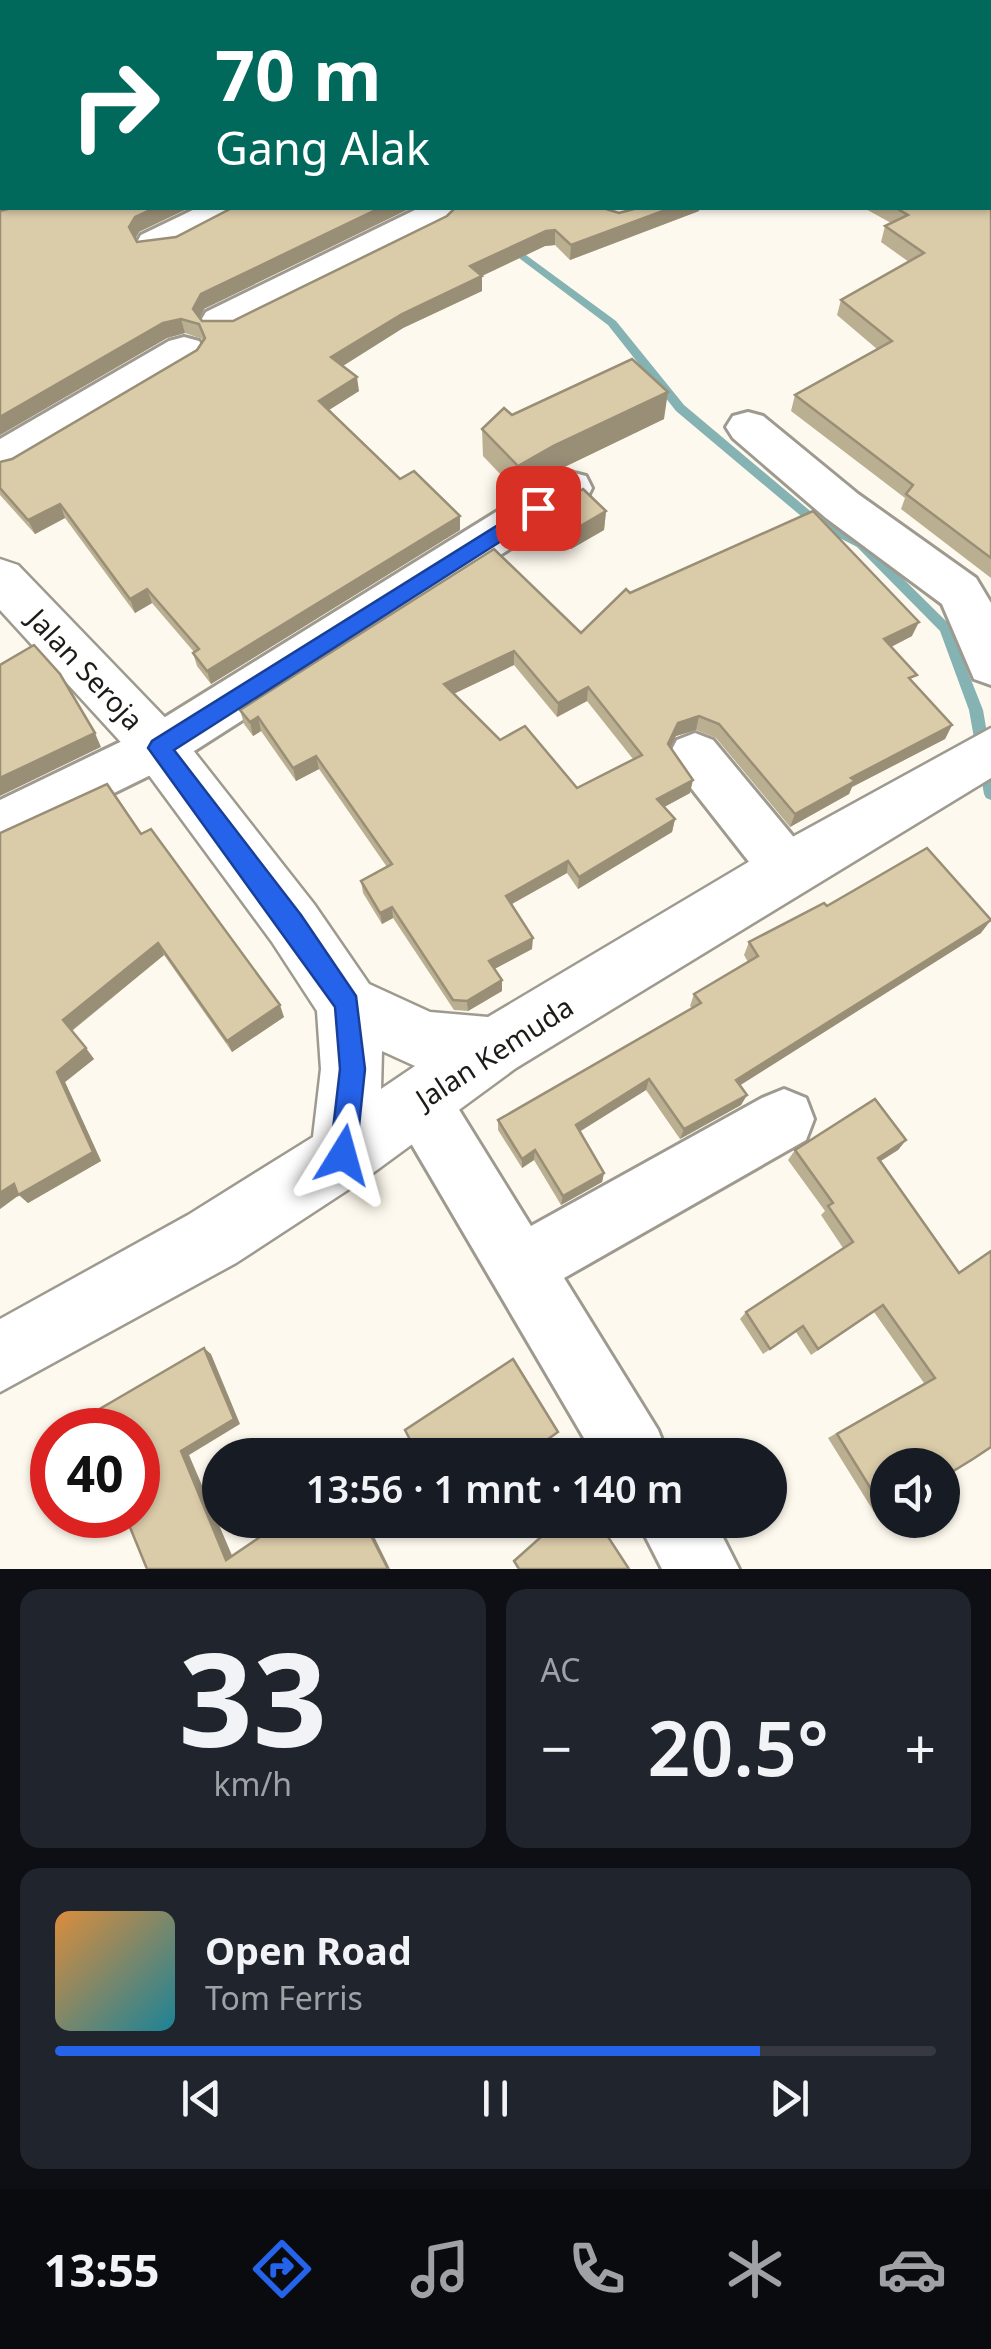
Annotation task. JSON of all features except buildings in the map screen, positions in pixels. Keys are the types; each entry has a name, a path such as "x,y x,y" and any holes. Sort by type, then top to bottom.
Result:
{"street":[{"path":"155,244 222,210"},
{"path":"220,322 432,220 440,214 439,210"},
{"path":"0,459 184,351"},
{"path":"748,427 842,506 959,591 975,618 991,665"},
{"path":"0,826 160,748 570,488"},
{"name":"Jalan Seroja","path":"0,578 160,748 292,923 347,1004 352,1069 343,1155"},
{"path":"695,754 786,869"},
{"name":"Jalan Kemuda","path":"0,1357 93,1308 343,1155 494,1047 973,760"},
{"path":"347,1004 426,1041 494,1047"},
{"path":"419,1100 623,1438"},
{"path":"519,1268 784,1119"},
{"path":"684,1538 703,1569"}],"waterway":[{"path":"511,247 612,323 680,408 811,518 861,544 945,628 976,710 991,794"}],"route":[{"path":"343,1155 352,1069 347,1004 292,923 160,748 538,508"}]}
